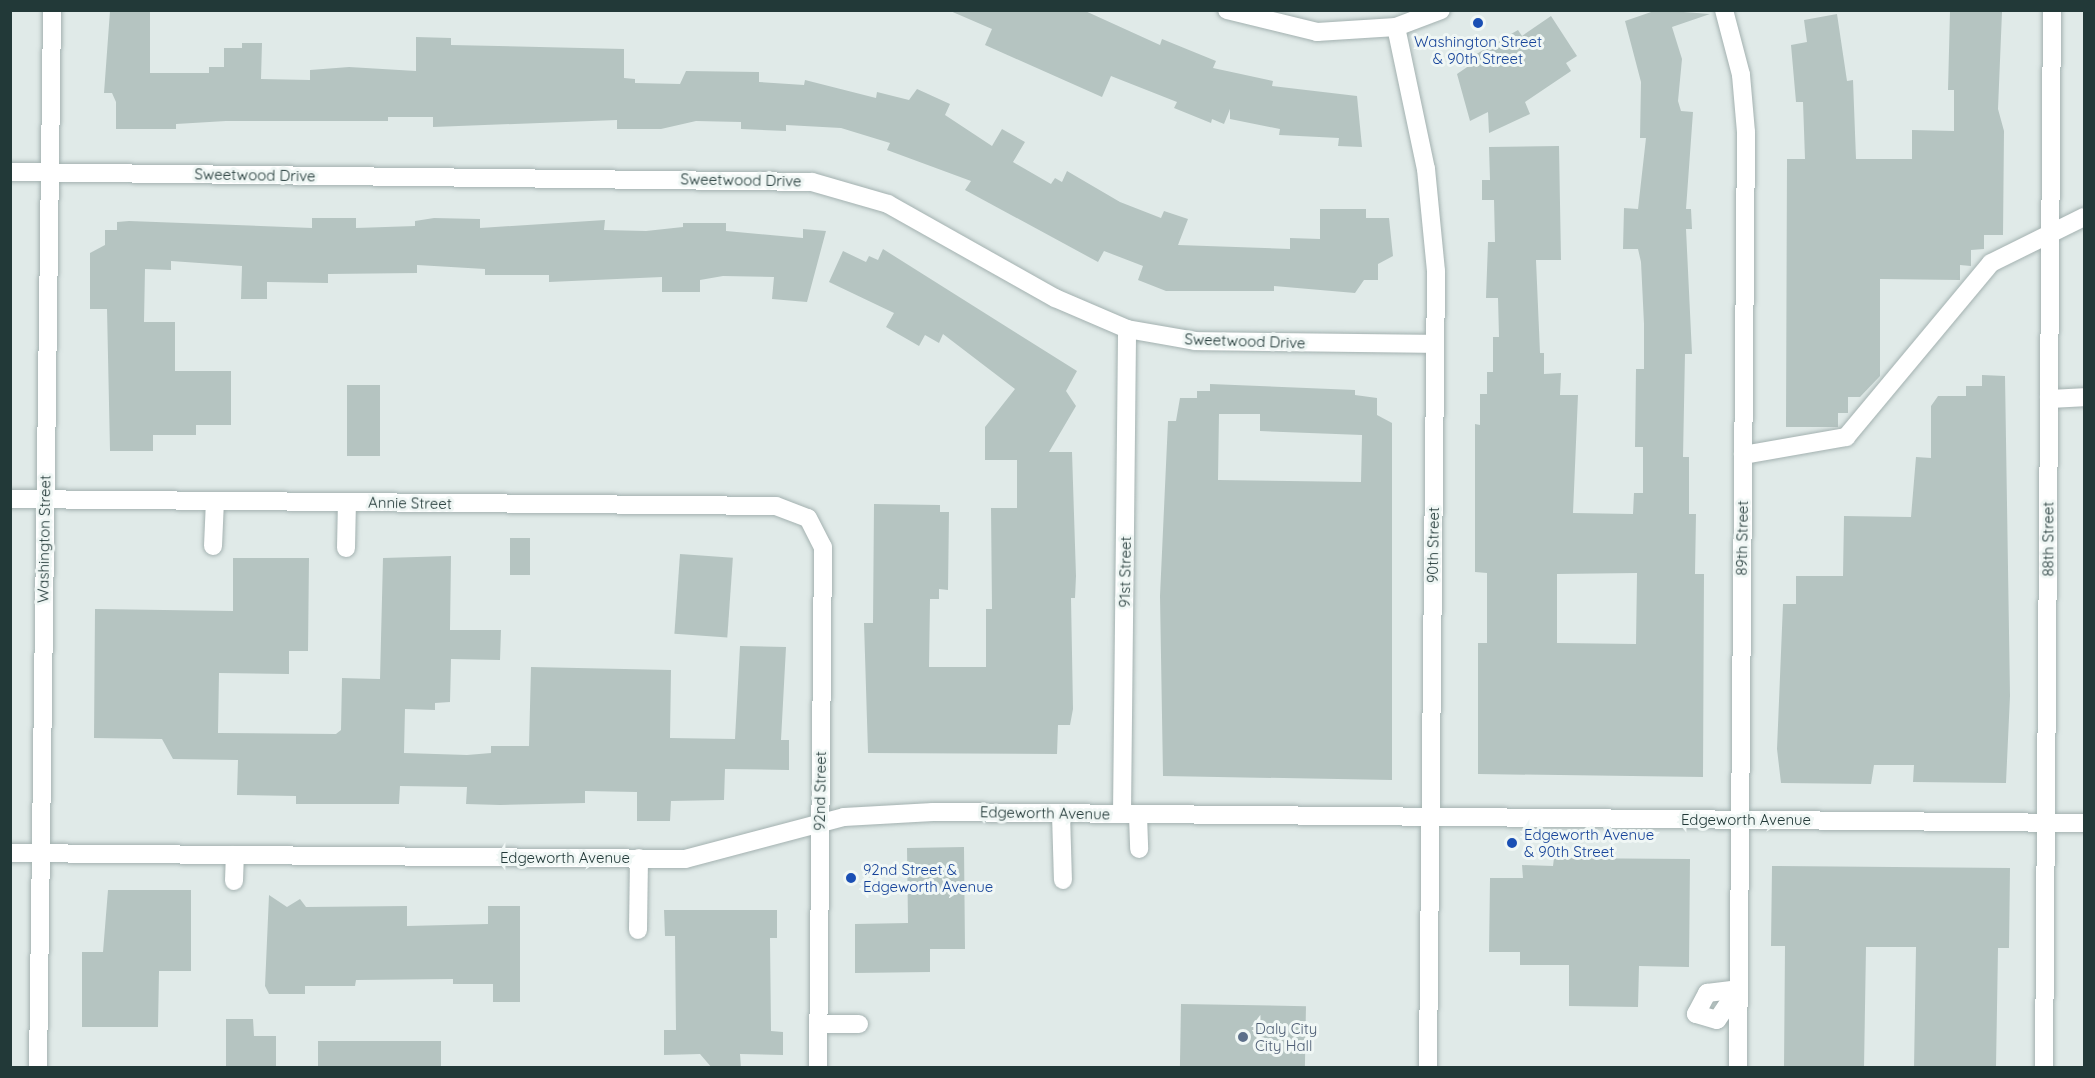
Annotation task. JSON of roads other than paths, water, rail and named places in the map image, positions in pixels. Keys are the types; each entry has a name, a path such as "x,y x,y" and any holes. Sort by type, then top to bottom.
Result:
{"street":[{"name":"Washington Street","path":"39,1068 47,173 52,10"},
{"path":"1227,10 1317,32 1396,27 1441,10"},
{"name":"89th Street","path":"1724,10 1741,75 1746,132 1738,1068"},
{"name":"88th Street","path":"2044,1068 2052,10"},
{"name":"90th Street","path":"1396,27 1433,218 1435,344 1428,1068"},
{"name":"Sweetwood Drive","path":"10,172 812,182 888,204 1055,298 1127,329 1195,341 1435,344"},
{"path":"1743,454 1846,437 1991,263 2050,231 2085,217"},
{"name":"91st Street","path":"1127,329 1130,814 1139,849"},
{"path":"2049,399 2085,397"},
{"name":"Annie Street","path":"10,499 776,506 808,518"},
{"path":"213,546 215,501"},
{"path":"346,548 347,502"},
{"name":"92nd Street","path":"808,518 823,547 818,1068"},
{"name":"Edgeworth Avenue","path":"10,853 639,858 714,855 820,821 933,812 1430,819 2085,823"},
{"path":"1061,814 1063,880"},
{"path":"234,881 235,855"},
{"path":"638,930 639,858"},
{"path":"818,1024 859,1024"}],"place":[{"name":"Washington Street & 90th Street","path":"1478,23"},
{"name":"Edgeworth Avenue & 90th Street","path":"1512,843"},
{"name":"92nd Street & Edgeworth Avenue","path":"851,878"},
{"name":"Daly City City Hall","path":"1243,1037"}]}
